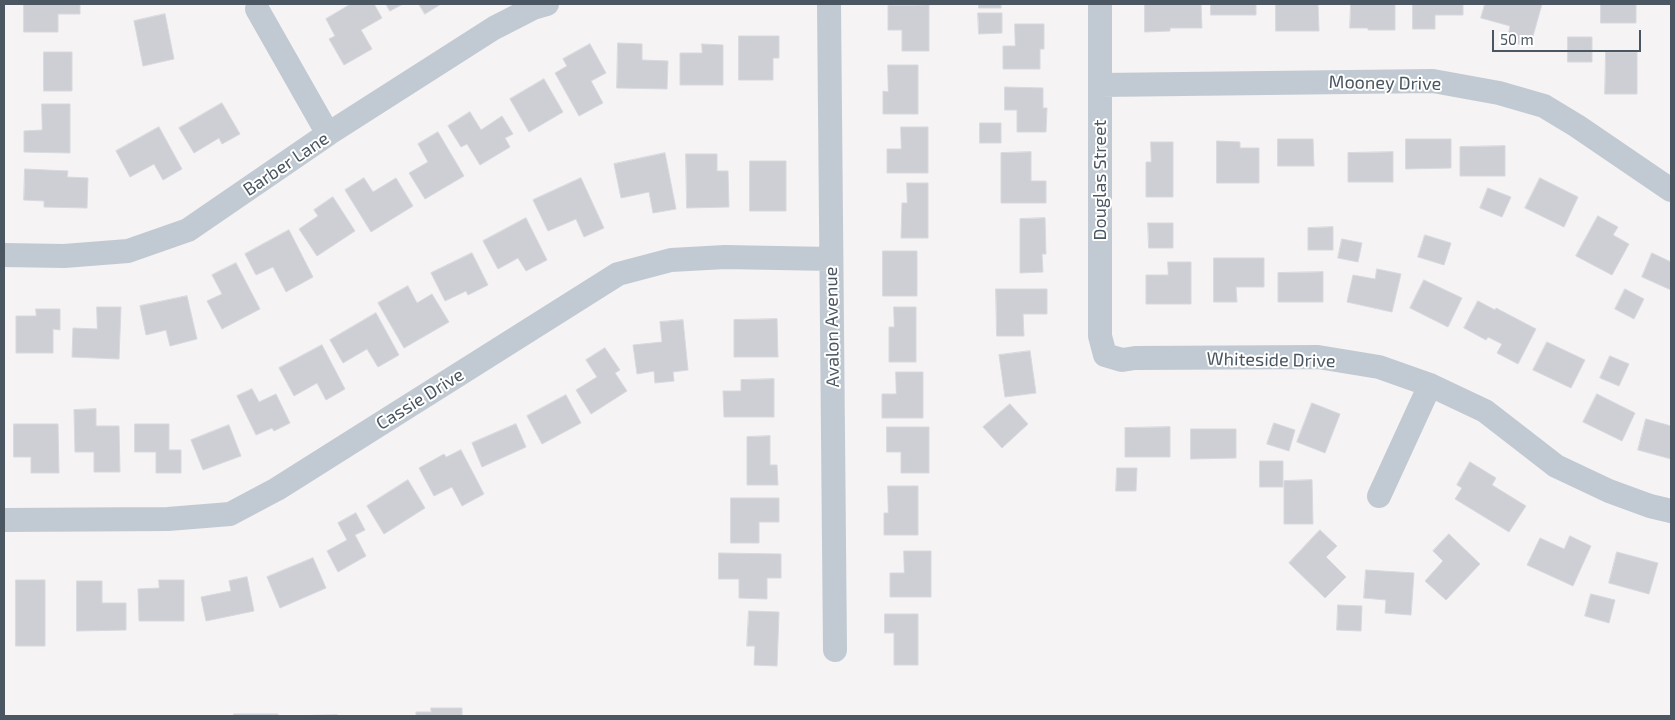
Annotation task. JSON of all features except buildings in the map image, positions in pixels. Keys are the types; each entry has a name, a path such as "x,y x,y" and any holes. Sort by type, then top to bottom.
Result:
{"street":[{"name":"Barber Lane","path":"4,255 64,256 128,251 188,230 328,134 494,28 533,8 547,4"},
{"name":"Avalon Avenue","path":"830,4 835,650"},
{"name":"Douglas Street","path":"1100,4 1100,336 1105,355"},
{"path":"257,9 328,134"},
{"name":"Mooney Drive","path":"1100,85 1433,81 1490,91 1544,106 1577,126 1671,190"},
{"name":"Cassie Drive","path":"4,520 168,519 230,514 277,489 618,274 671,260 725,257 831,259"},
{"name":"Whiteside Drive","path":"1105,355 1122,360 1135,358 1318,357 1379,367 1430,385 1485,411 1556,466 1650,506 1671,510"},
{"path":"1379,496 1430,385"}]}
